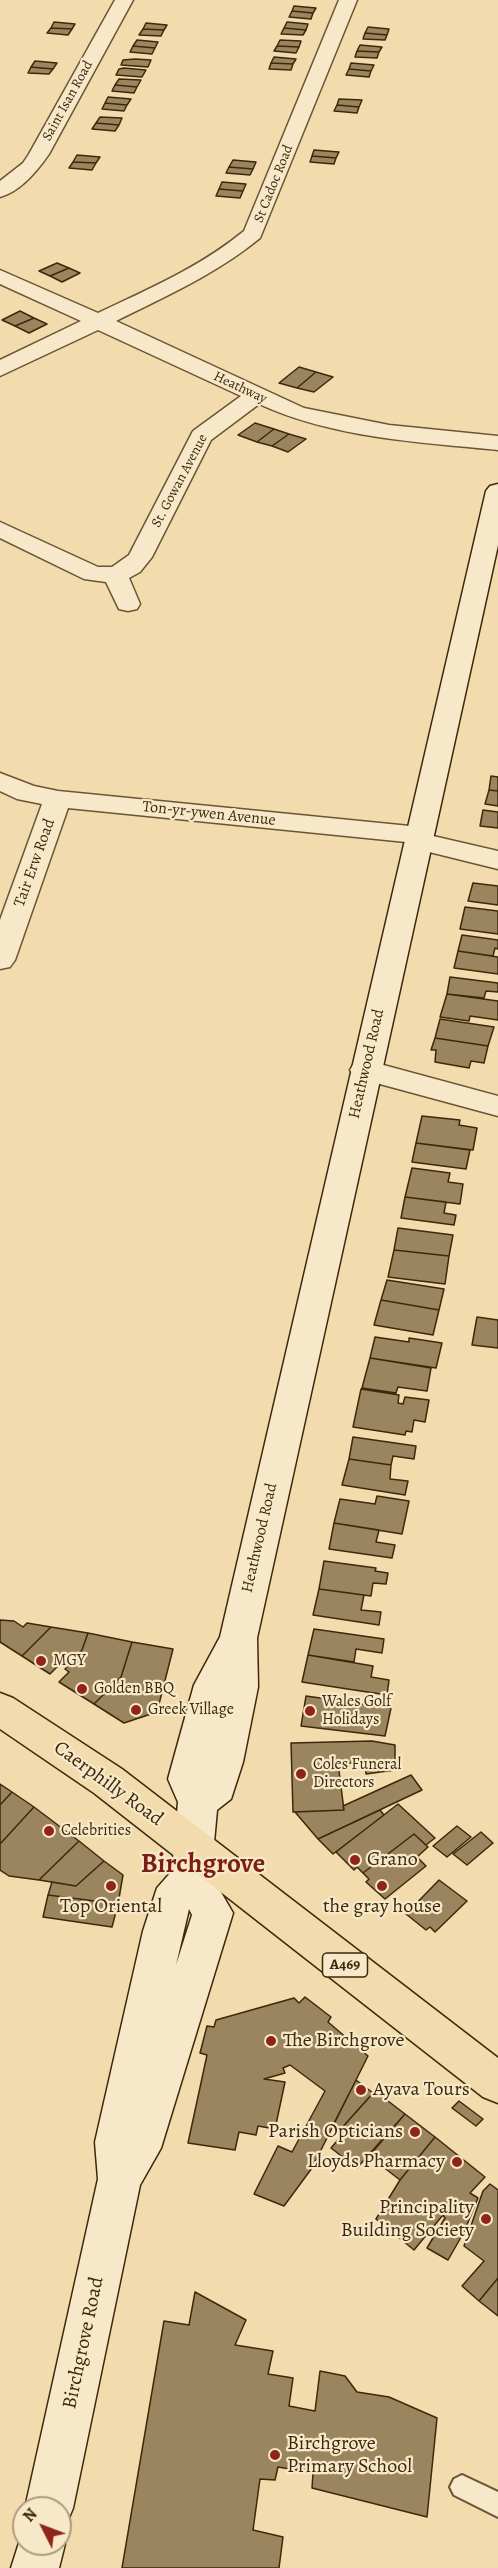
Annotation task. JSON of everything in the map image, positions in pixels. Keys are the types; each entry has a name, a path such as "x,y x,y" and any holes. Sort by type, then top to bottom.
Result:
{"main road":[{"name":"Caerphilly Road","path":"0,1709 108,1781 192,1862 498,2083"}],"street":[{"name":"Saint Isan Road","path":"0,191 24,172 39,154 124,0"},
{"name":"St Cadoc Road","path":"0,369 213,265 253,234 348,0"},
{"name":"Heathway","path":"0,276 297,413 352,426 418,436 498,443"},
{"name":"St. Gowan Avenue","path":"115,574 134,565 140,557 201,436 236,408 256,396"},
{"name":"Heathwood Road","path":"192,1862 198,1802 217,1786 224,1761 239,1687 238,1638 365,1070 496,506"},
{"path":"0,529 93,574 115,574 128,604"},
{"name":"Ton-yr-ywen Avenue","path":"0,781 27,793 58,799 420,838 498,860"},
{"name":"Tair Erw Road","path":"0,960 58,799"},
{"path":"365,1070 498,1106"},
{"name":"Birchgrove Road","path":"52,2496 120,2179 139,2148 213,1913 192,1862"}],"lane":[{"path":"462,2487 498,2505"}],"building":[{"path":"294,6 316,8 313,13 292,11"},
{"path":"292,11 313,13 311,19 289,17"},
{"path":"54,22 75,24 72,29 51,28"},
{"path":"287,22 308,24 306,30 284,28"},
{"path":"146,23 167,25 164,30 143,29"},
{"path":"368,27 389,29 387,35 365,33"},
{"path":"51,28 72,29 68,35 47,33"},
{"path":"284,28 306,30 303,35 281,34"},
{"path":"143,29 164,30 161,36 139,35"},
{"path":"365,33 387,35 385,40 363,39"},
{"path":"137,40 158,42 155,48 133,46"},
{"path":"280,40 301,41 299,47 277,46"},
{"path":"360,45 382,47 379,52 357,51"},
{"path":"133,46 155,48 152,54 130,52"},
{"path":"277,46 299,47 296,53 274,51"},
{"path":"357,51 379,52 377,58 355,57"},
{"path":"274,57 296,59 293,64 271,63"},
{"path":"123,60 151,60 148,67 121,65"},
{"path":"35,61 57,63 53,69 31,67"},
{"path":"271,63 293,64 291,70 269,69"},
{"path":"351,63 374,65 371,71 349,69"},
{"path":"31,67 53,69 49,74 28,73"},
{"path":"119,69 146,70 142,77 116,75"},
{"path":"349,69 371,71 369,77 346,75"},
{"path":"119,79 141,80 137,87 115,85"},
{"path":"115,85 137,87 134,93 112,91"},
{"path":"108,97 131,99 127,105 105,103"},
{"path":"339,99 362,100 359,107 337,105"},
{"path":"105,103 127,105 124,111 102,109"},
{"path":"337,105 359,107 357,113 334,111"},
{"path":"100,117 122,118 119,125 96,123"},
{"path":"96,123 119,125 115,131 92,129"},
{"path":"314,150 339,152 336,158 312,156"},
{"path":"77,155 100,157 96,163 73,162"},
{"path":"312,156 336,158 334,164 310,162"},
{"path":"233,160 256,162 253,169 229,167"},
{"path":"73,162 96,163 92,170 69,168"},
{"path":"229,167 253,169 250,175 226,173"},
{"path":"222,182 246,184 243,191 219,189"},
{"path":"219,189 243,191 240,198 216,196"},
{"path":"57,263 69,268 50,276 39,271"},
{"path":"69,268 80,273 62,282 50,276"},
{"path":"20,311 34,318 15,326 2,320"},
{"path":"34,318 47,324 29,333 15,326"},
{"path":"299,367 316,372 297,388 279,383"},
{"path":"316,372 333,377 314,392 297,388"},
{"path":"255,423 274,429 257,442 238,435"},
{"path":"274,429 289,434 272,446 257,442"},
{"path":"289,434 306,439 288,452 272,446"},
{"path":"491,776 498,777 498,791 489,790"},
{"path":"489,790 498,791 498,806 485,804"},
{"path":"483,810 498,812 498,828 480,826"},
{"path":"473,883 498,886 498,905 468,901"},
{"path":"465,907 498,911 498,934 460,929"},
{"path":"462,935 498,940 498,949 495,948 493,956 458,951"},
{"path":"458,951 498,957 498,974 454,968"},
{"path":"450,977 498,983 498,992 486,991 484,998 447,994"},
{"path":"447,994 498,1001 498,1020 470,1016 469,1021 440,1017"},
{"path":"440,1019 494,1027 488,1046 435,1038"},
{"path":"435,1038 488,1046 484,1063 471,1061 469,1068 435,1062 436,1050 431,1050"},
{"path":"422,1116 460,1120 459,1125 477,1128 473,1150 416,1143"},
{"path":"416,1143 470,1150 466,1169 412,1162"},
{"path":"412,1168 450,1173 448,1182 463,1184 460,1204 405,1197"},
{"path":"405,1197 446,1202 444,1213 456,1215 454,1225 401,1218"},
{"path":"398,1228 453,1235 449,1256 394,1250"},
{"path":"394,1250 449,1256 445,1284 388,1277"},
{"path":"387,1280 444,1289 439,1310 381,1300"},
{"path":"381,1300 439,1310 433,1335 374,1325"},
{"path":"477,1317 498,1320 498,1348 472,1345"},
{"path":"375,1337 409,1342 409,1338 442,1343 436,1368 370,1358"},
{"path":"370,1358 431,1368 427,1391 398,1387 396,1393 362,1388"},
{"path":"361,1389 399,1395 398,1403 403,1404 405,1397 429,1400 425,1422 414,1420 412,1432 406,1431 405,1435 353,1427"},
{"path":"353,1437 416,1446 414,1459 393,1456 391,1465 349,1459"},
{"path":"349,1459 391,1465 390,1479 408,1481 405,1495 342,1485"},
{"path":"377,1496 409,1501 402,1534 334,1523 340,1499 375,1504"},
{"path":"334,1523 379,1530 376,1542 395,1545 392,1558 329,1549"},
{"path":"324,1561 376,1568 375,1571 388,1573 386,1584 373,1583 371,1596 319,1589"},
{"path":"319,1589 364,1595 361,1610 381,1612 379,1625 313,1615"},
{"path":"0,1620 14,1621 23,1627 27,1623 51,1627 22,1656 0,1642"},
{"path":"51,1627 88,1633 82,1650 73,1661 67,1657 50,1674 22,1656"},
{"path":"314,1629 384,1639 382,1653 356,1649 354,1662 308,1655"},
{"path":"88,1633 132,1642 121,1677 94,1704 59,1682 69,1672 65,1669 82,1650"},
{"path":"132,1642 173,1649 157,1712 124,1723 94,1704 121,1677"},
{"path":"308,1655 373,1666 371,1677 389,1680 387,1695 302,1682"},
{"path":"306,1696 391,1708 385,1736 301,1726"},
{"path":"372,1741 395,1745 395,1770 366,1774 365,1763 338,1763 344,1810 293,1812 291,1743"},
{"path":"411,1775 422,1790 318,1839 295,1812 344,1810 343,1806"},
{"path":"0,1784 12,1792 0,1805"},
{"path":"12,1792 34,1807 0,1844 0,1805"},
{"path":"398,1804 435,1838 426,1845 414,1834 363,1873 357,1867 354,1870 336,1852"},
{"path":"34,1807 79,1841 39,1880 9,1876 0,1870 0,1844"},
{"path":"380,1810 384,1815 333,1854 318,1839"},
{"path":"457,1826 471,1837 447,1857 433,1846"},
{"path":"481,1832 493,1843 467,1865 453,1854"},
{"path":"414,1834 428,1847 417,1857 426,1866 385,1899 366,1882 369,1879 363,1873"},
{"path":"79,1841 104,1861 76,1886 39,1880"},
{"path":"104,1861 123,1875 118,1904 48,1895 52,1882 76,1886"},
{"path":"439,1880 467,1901 435,1932 430,1927 426,1930 406,1914"},
{"path":"48,1895 118,1904 112,1927 43,1917"},
{"path":"305,1997 331,2017 328,2022 368,2056 312,2168 284,2206 254,2194 278,2146 292,2152 325,2091 290,2065 283,2068 285,2073 264,2079 285,2082 275,2129 258,2126 256,2135 239,2132 235,2150 188,2143 207,2055 200,2053 207,2026 214,2027 216,2020 294,1998 299,2003"},
{"path":"356,2080 373,2093 339,2131 333,2125"},
{"path":"375,2091 405,2114 357,2168 331,2148 343,2134 339,2131"},
{"path":"459,2101 483,2119 476,2126 452,2108"},
{"path":"405,2114 435,2137 400,2180 369,2156"},
{"path":"435,2137 485,2177 470,2193 478,2198 464,2232 448,2260 427,2248 445,2218 443,2215 414,2250 376,2219 400,2180"},
{"name":"Principality Building Society","path":"490,2184 498,2190 498,2278 479,2301 462,2286 484,2261 464,2246 483,2191"},
{"path":"498,2278 498,2316 479,2301"},
{"name":"Birchgrove Primary School","path":"195,2292 246,2320 235,2345 273,2351 268,2374 293,2378 289,2406 315,2411 320,2371 345,2376 357,2392 389,2397 437,2418 427,2517 312,2488 313,2473 278,2467 275,2480 260,2479 253,2530 283,2537 279,2568 122,2568 164,2321 189,2325"}],"place":[{"name":"MGY","path":"41,1661"},
{"name":"Golden BBQ","path":"82,1689"},
{"name":"Greek Village","path":"136,1710"},
{"name":"Wales Golf Holidays","path":"310,1711"},
{"name":"Coles Funeral Directors","path":"301,1774"},
{"name":"Celebrities","path":"49,1831"},
{"name":"Grano","path":"355,1860"},
{"name":"Top Oriental","path":"111,1886"},
{"name":"the gray house","path":"382,1886"},
{"name":"The Birchgrove","path":"271,2041"},
{"name":"Ayava Tours","path":"361,2090"},
{"name":"Parish Opticians","path":"415,2132"},
{"name":"Lloyds Pharmacy","path":"457,2162"},
{"name":"Principality Building Society","path":"486,2219"},
{"name":"Birchgrove Primary School","path":"275,2455"}],"district":[{"name":"Birchgrove","path":"203,1865"}]}
